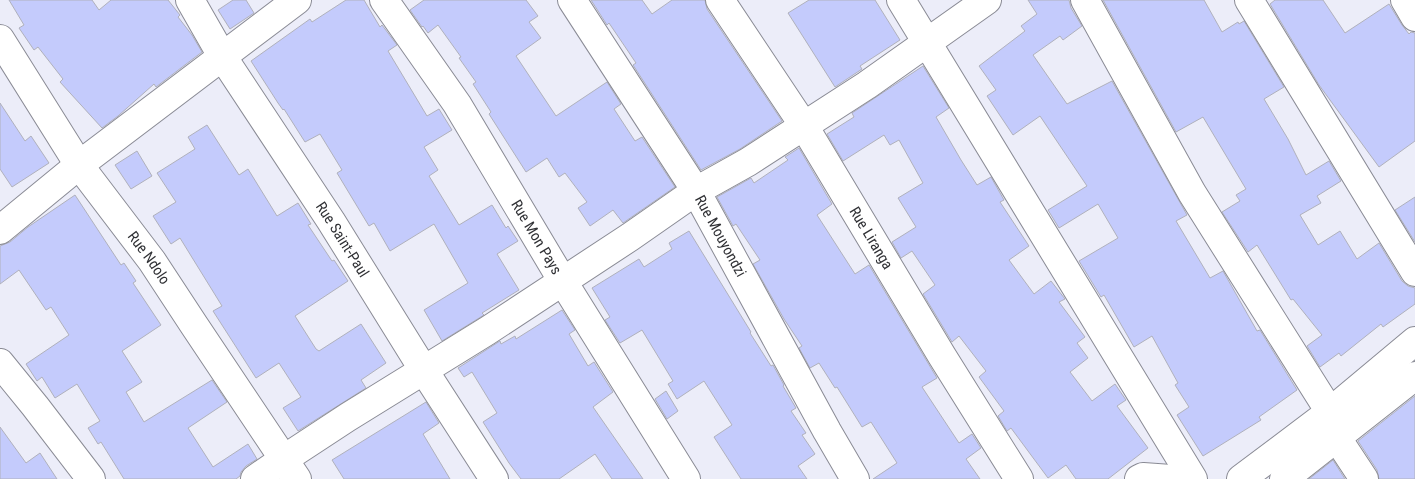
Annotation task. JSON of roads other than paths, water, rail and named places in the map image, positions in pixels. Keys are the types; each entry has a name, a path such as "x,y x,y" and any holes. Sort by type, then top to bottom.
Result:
{"street":[{"name":"Rue Saint-Paul","path":"190,0 222,56 331,221 494,479"},
{"path":"0,230 79,165 298,0"},
{"name":"Rue Mon Pays","path":"384,0 457,104 562,280 686,479"},
{"name":"Rue Mouyondzi","path":"572,0 696,191 822,423 855,479"},
{"name":"Rue Liranga","path":"720,0 804,126 942,356 1019,479"},
{"path":"900,0 1193,479"},
{"path":"255,479 290,469 423,369 487,331 696,191 748,162 867,85 987,0"},
{"path":"1085,0 1192,193 1330,412"},
{"path":"1249,0 1415,272"},
{"path":"1405,0 1415,17"},
{"name":"Rue Ndolo","path":"0,39 79,165 152,260 290,469"},
{"path":"1241,479 1330,412 1415,341"},
{"path":"0,363 91,479"},
{"path":"1284,479 1415,376"},
{"path":"1337,438 1364,479"},
{"path":"1139,479 1143,477 1171,479"}]}
